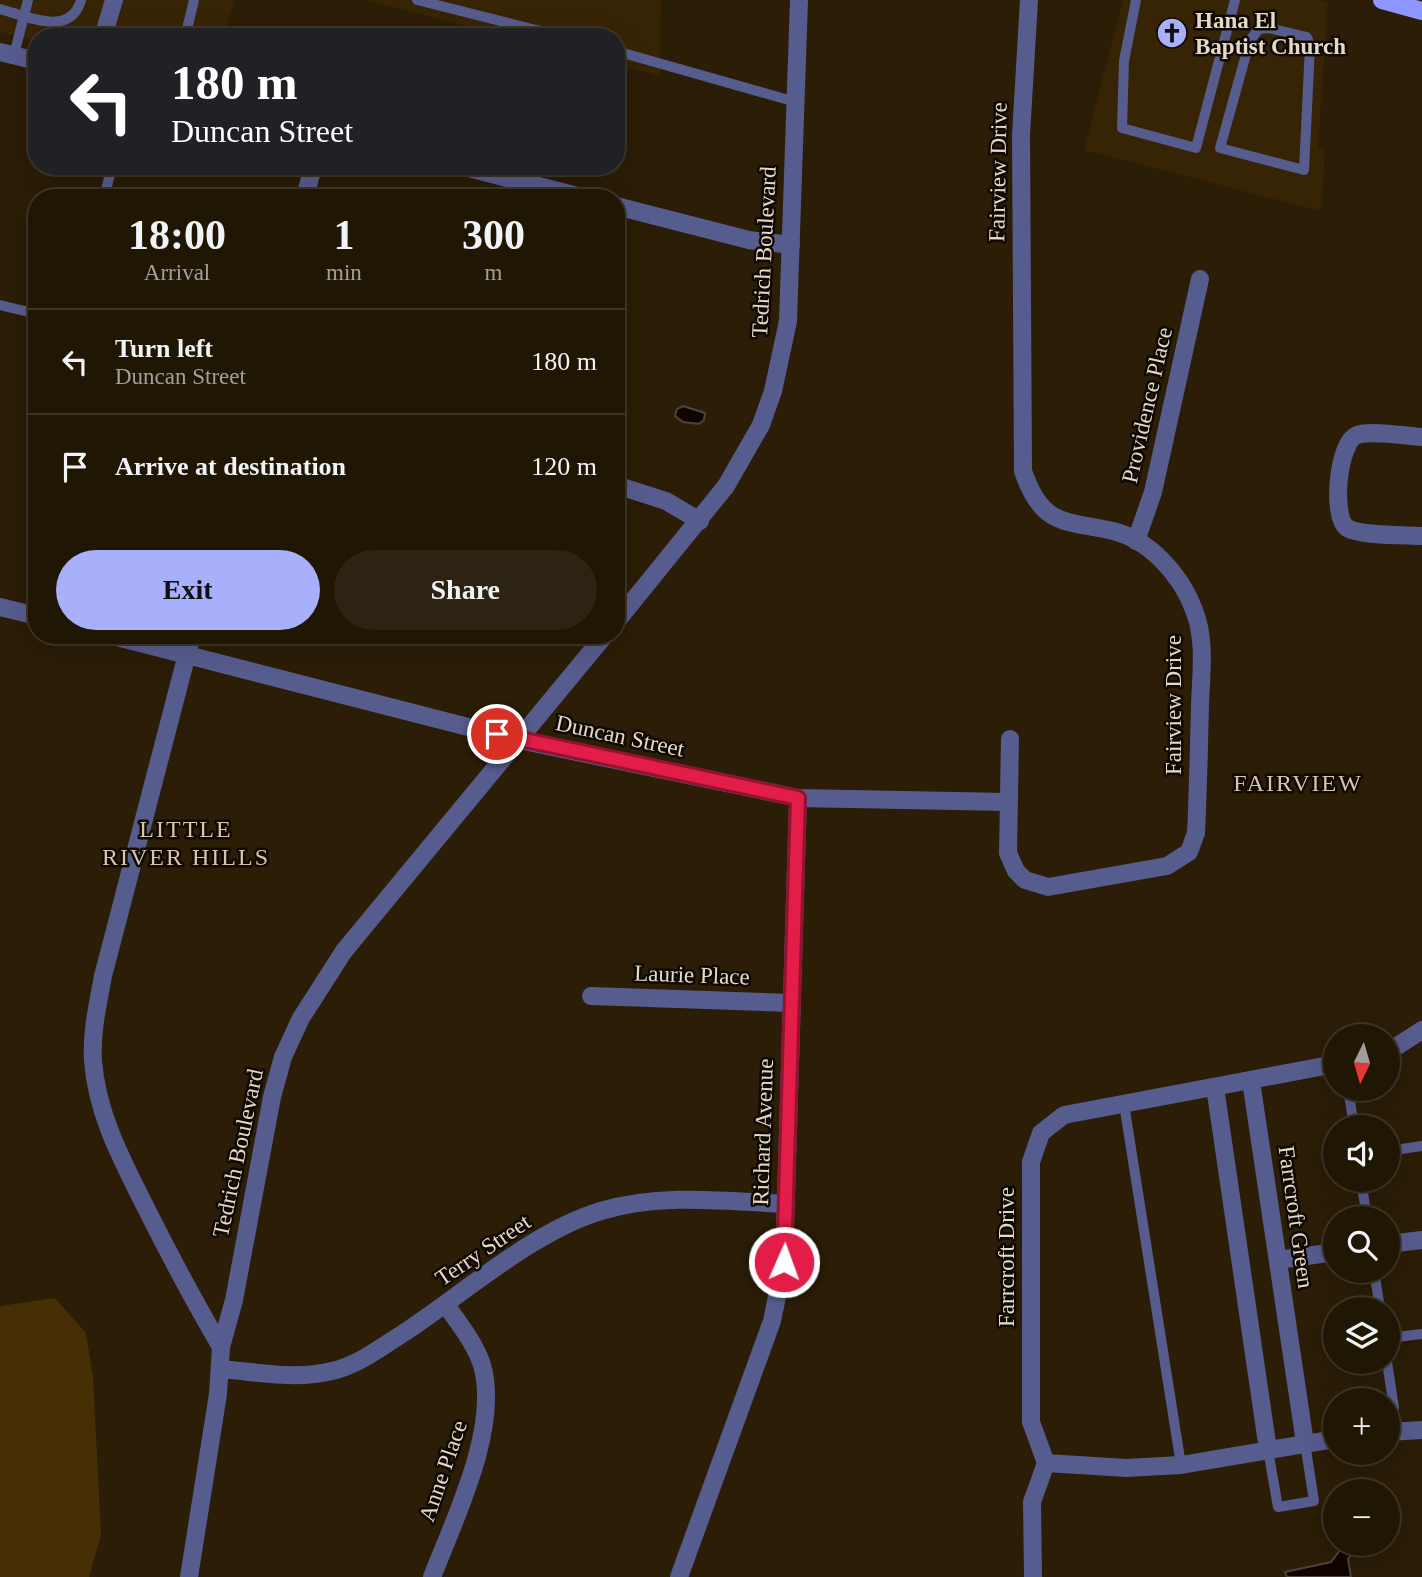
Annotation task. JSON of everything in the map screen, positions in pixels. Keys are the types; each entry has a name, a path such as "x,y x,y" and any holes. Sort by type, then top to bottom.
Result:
{"main road":[{"path":"1382,0 1422,10"}],"street":[{"path":"106,28 114,0"},
{"name":"Tedrich Boulevard","path":"625,611 700,521 746,454 774,391 788,321 799,0"},
{"name":"Fairview Drive","path":"1010,739 1007,802 1011,861 1025,880 1048,887 1167,866 1181,860 1194,841 1200,630 1195,610 1182,587 1160,559 1136,541 1111,531 1070,525 1055,517 1037,502 1023,471 1021,160 1029,0"},
{"path":"7,53 28,59"},
{"path":"496,175 549,189"},
{"path":"625,208 749,240 791,245"},
{"name":"Providence Place","path":"1136,541 1153,492 1200,279"},
{"path":"1422,437 1359,434 1347,440 1342,454 1338,516 1347,527 1359,531 1422,536"},
{"path":"625,488 666,501 700,521"},
{"path":"0,607 28,614"},
{"name":"Duncan Street","path":"142,644 519,740 798,798 1007,802"},
{"path":"190,644 103,976 95,1023 93,1059 100,1103 121,1158 177,1271 221,1348"},
{"name":"Tedrich Boulevard","path":"189,1577 221,1348 234,1300 272,1097 284,1057 301,1018 344,951 598,644"},
{"name":"Richard Avenue","path":"679,1577 772,1321 784,1262 798,798"},
{"name":"Laurie Place","path":"591,996 791,1003"},
{"path":"1400,1044 1422,1030"},
{"name":"Farrcroft Drive","path":"1046,1463 1031,1422 1031,1162 1041,1133 1049,1124 1064,1115 1323,1066"},
{"name":"Farrcroft Green","path":"1251,1081 1305,1443"},
{"path":"1215,1087 1268,1450"},
{"name":"Terry Street","path":"220,1369 288,1376 333,1371 367,1356 528,1247 567,1224 599,1211 657,1200 786,1203"},
{"path":"1400,1243 1422,1240"},
{"path":"1278,1260 1323,1254"},
{"name":"Anne Place","path":"432,1577 480,1445 487,1417 487,1385 481,1363 471,1340 446,1305"},
{"path":"1400,1431 1422,1430"},
{"path":"1032,1577 1032,1502 1046,1463 1126,1468 1181,1465 1323,1441"}],"lane":[{"path":"7,53 28,0"},
{"path":"0,9 48,22 66,22 74,15 81,0"},
{"path":"187,28 194,0"},
{"path":"417,0 528,28"},
{"path":"1136,0 1124,61 1122,128 1196,148 1235,0"},
{"path":"1268,28 1307,37 1310,46 1304,170 1220,148 1254,33 1268,28"},
{"path":"625,54 796,102"},
{"path":"0,306 28,312"},
{"path":"1124,1104 1181,1465"},
{"path":"1400,1149 1422,1146"},
{"path":"1400,1337 1422,1334"},
{"path":"1268,1450 1278,1507 1314,1501 1305,1443"}],"shaded area":[{"path":"0,0 234,0 226,28 28,28 28,40 0,32"},
{"path":"366,0 661,0 660,76 625,67 625,28 473,28"},
{"path":"1123,0 1318,0 1328,3 1318,147 1325,150 1321,211 1084,150"},
{"path":"683,406 705,413 704,420 699,424 683,422 675,416 677,409"},
{"path":"55,1298 86,1333 93,1377 101,1535 89,1577 0,1577 0,1306"},
{"path":"1336,1556 1350,1556 1348,1559 1351,1577 1287,1577 1285,1572 1331,1562"}],"place":[{"name":"Hana El Baptist Church","path":"1172,33"}],"district":[{"name":"FAIRVIEW","path":"1298,783"},
{"name":"LITTLE RIVER HILLS","path":"186,843"}],"route":[{"path":"497,734 798,798 784,1262"}]}
